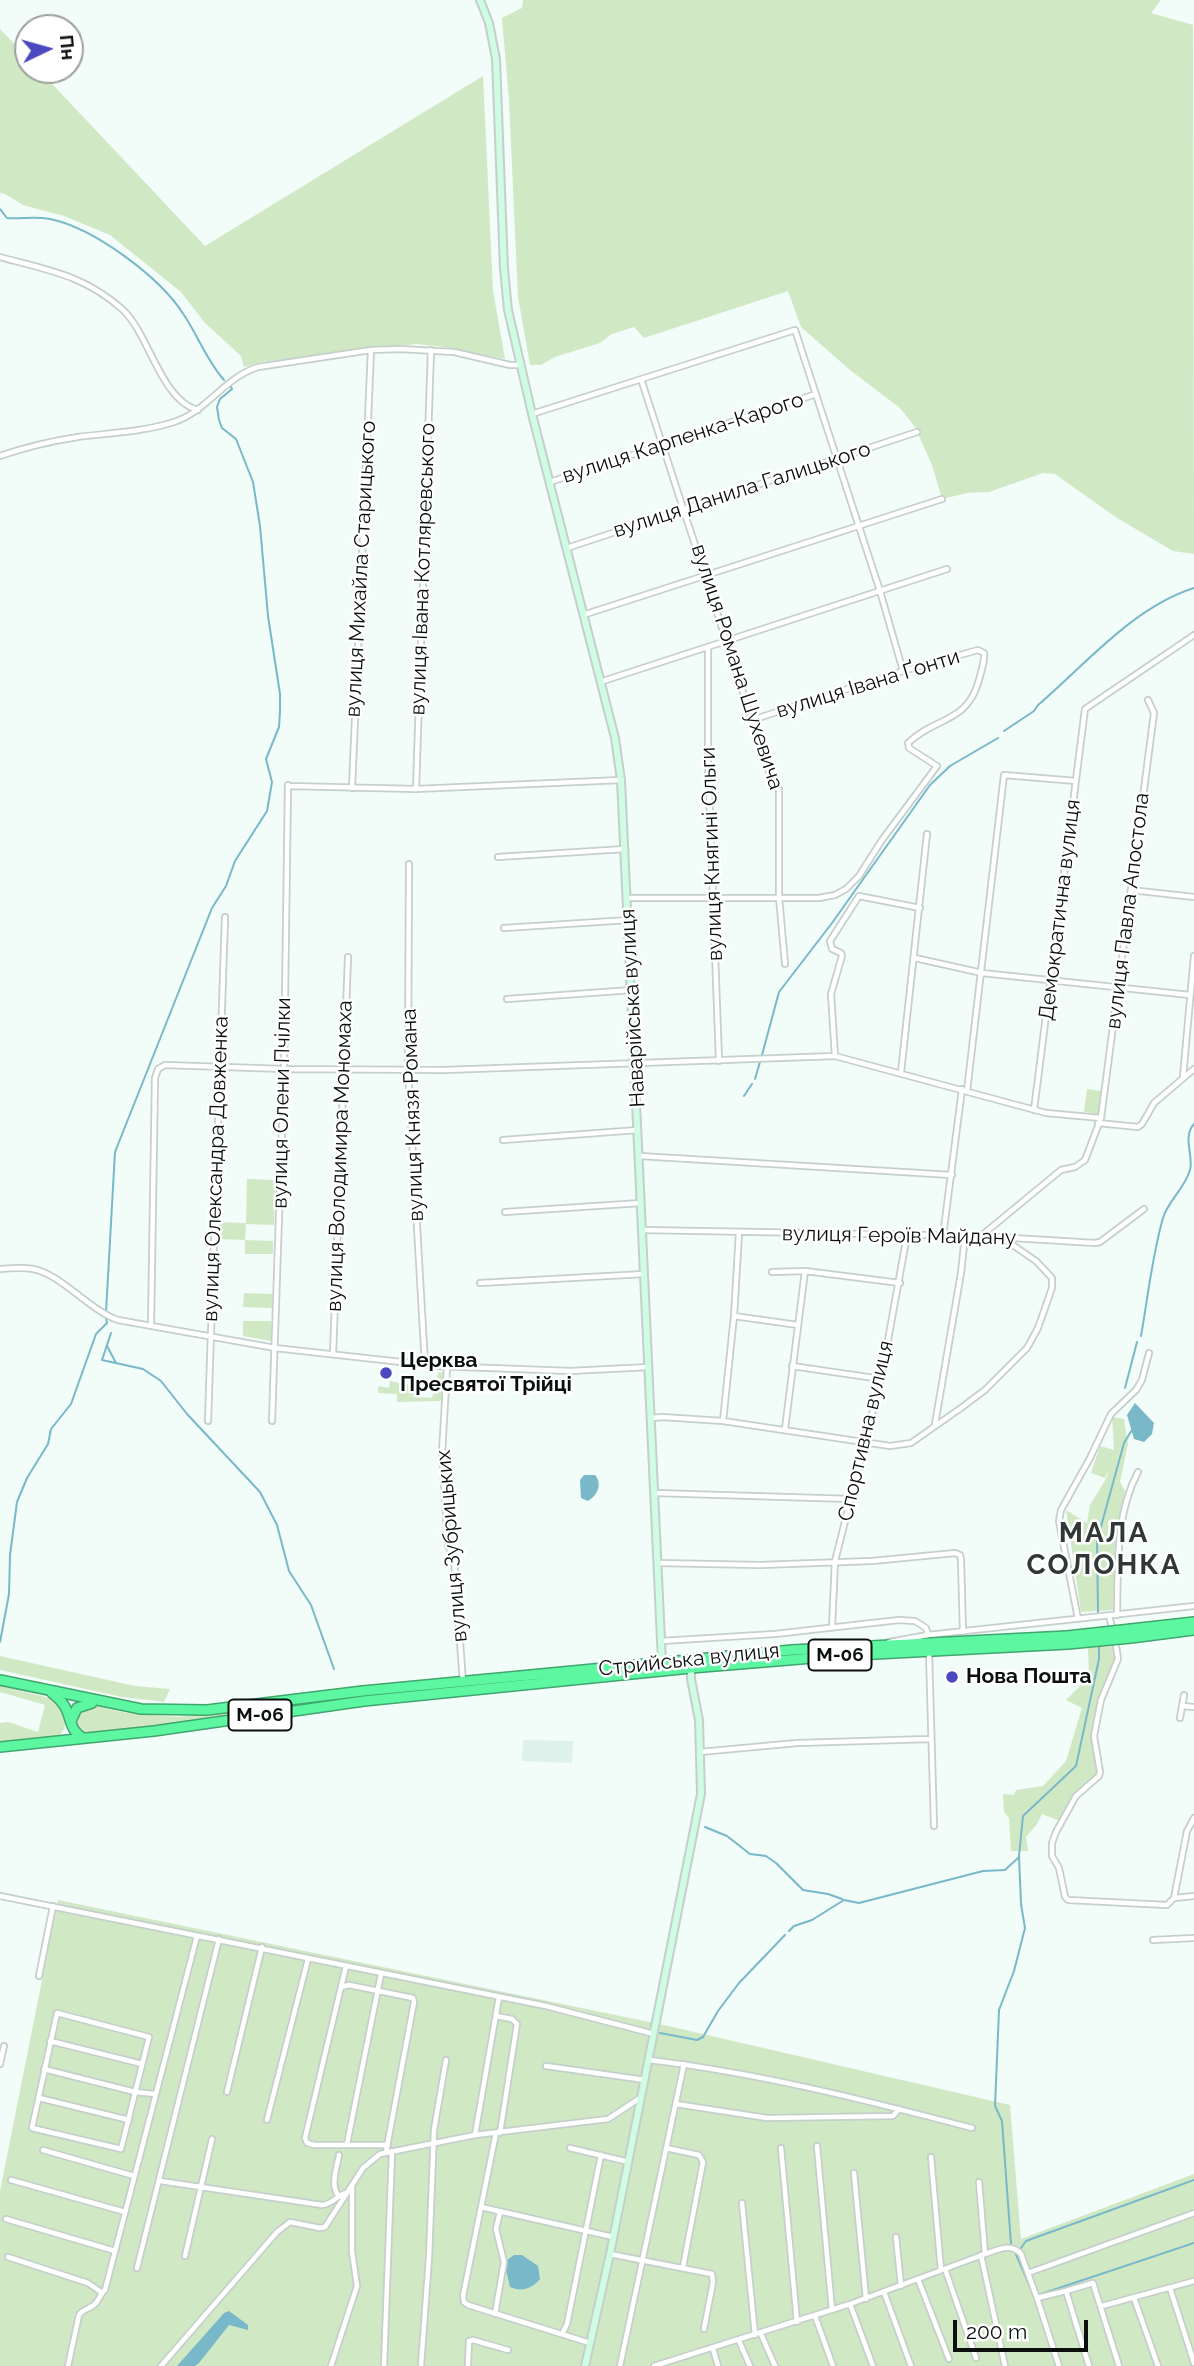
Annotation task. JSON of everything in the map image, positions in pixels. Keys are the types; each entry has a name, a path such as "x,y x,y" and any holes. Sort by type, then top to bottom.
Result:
{"highway":[{"name":"Стрийська вулиця","path":"1131,1633 1194,1622"},
{"name":"Стрийська вулиця","path":"436,1689 1194,1630"},
{"name":"Стрийська вулиця","path":"436,1689 463,1683 792,1650 1067,1640"},
{"name":"М-06","path":"0,1680 141,1709 207,1710 436,1689"},
{"name":"М-06","path":"0,1746 154,1731 436,1689"},
{"path":"48,1691 65,1704 74,1731 83,1738"},
{"path":"71,1722 74,1711 82,1705 105,1703"}],"street":[{"name":"Наварійська вулиця","path":"480,0 489,23 496,60 506,289 532,414 615,738 621,780 662,1662"},
{"path":"0,257 80,280 120,307 136,328 175,395 185,405 198,410"},
{"path":"532,414 793,329 797,332 903,671"},
{"path":"0,456 41,443 175,422 198,410 251,369 371,350 431,350 521,365"},
{"name":"вулиця Михайла Старицького","path":"352,788 371,350"},
{"name":"вулиця Івана Котляревського","path":"416,789 431,350"},
{"name":"вулиця Романа Шухевича","path":"641,379 772,780 779,789 779,897 785,964"},
{"name":"вулиця Карпенка-Карого","path":"550,482 816,394"},
{"name":"вулиця Данила Галицького","path":"567,548 917,432"},
{"path":"583,615 942,499"},
{"path":"600,681 947,569"},
{"name":"Демократична вулиця","path":"1034,1110 1085,709 1194,635"},
{"name":"вулиця Княгині Ольги","path":"708,647 708,763 719,1061"},
{"name":"вулиця Івана Ґонти","path":"752,720 903,671 978,650 984,653 975,695 968,705 958,714 940,721 908,743 909,748 937,766 859,876 846,889 835,895 818,898 779,897"},
{"name":"вулиця Павла Апостола","path":"981,1236 1061,1170 1075,1167 1085,1160 1100,1121 1154,713 1148,700"},
{"path":"943,1236 982,973 1004,775 1076,781"},
{"path":"352,788 416,789 621,780"},
{"name":"вулиця Олени Пчілки","path":"272,1421 284,1069 289,786 352,788"},
{"path":"901,1072 927,835"},
{"path":"498,857 626,849"},
{"name":"вулиця Князя Романа","path":"409,864 408,1070 425,1365"},
{"path":"1131,890 1194,897"},
{"path":"835,1056 831,994 842,959 841,953 832,949 830,942 859,896 920,908"},
{"path":"628,898 779,897"},
{"name":"вулиця Олександра Довженка","path":"208,1421 225,917"},
{"path":"504,928 629,920"},
{"path":"1183,1077 1194,956"},
{"name":"вулиця Володимира Мономаха","path":"333,1354 348,957"},
{"path":"915,958 982,973 1190,995"},
{"path":"508,999 632,990"},
{"path":"151,1325 155,1078 158,1069 165,1065 444,1070 835,1056 1034,1110 1138,1127 1154,1103 1194,1069"},
{"path":"503,1140 639,1130"},
{"path":"640,1156 952,1175"},
{"path":"505,1212 642,1203"},
{"name":"вулиця Героїв Майдану","path":"643,1230 981,1236 1095,1243 1144,1209"},
{"path":"723,1421 739,1233"},
{"name":"Спортивна вулиця","path":"832,1627 835,1561 881,1378 907,1235"},
{"path":"935,1425 965,1236"},
{"path":"652,1418 723,1421 905,1446 985,1390 1027,1348 1038,1328 1052,1288 1052,1278 1046,1270 1001,1237"},
{"path":"0,1269 34,1269 47,1274 106,1316 275,1348 447,1367 570,1371 650,1367"},
{"path":"772,1272 805,1271 900,1283"},
{"path":"785,1429 805,1271"},
{"path":"480,1283 645,1274"},
{"path":"734,1316 798,1325"},
{"path":"1078,1619 1059,1521 1061,1510 1111,1414 1136,1390 1142,1380 1149,1353"},
{"path":"792,1366 881,1378"},
{"name":"вулиця Зубрицьких","path":"447,1367 442,1453 448,1545 454,1559 463,1683"},
{"path":"1117,1615 1119,1536 1132,1483 1138,1472"},
{"path":"655,1493 851,1499"},
{"path":"658,1563 760,1565 872,1561 957,1553 961,1560 963,1632"},
{"path":"880,1645 897,1639 928,1635 1194,1606"},
{"path":"1109,1616 1118,1655 1101,1700 1094,1736 1100,1772 1076,1796 1052,1843 1052,1856 1059,1868 1068,1900 1167,1905 1174,1898 1187,1831 1194,1818"},
{"path":"662,1641 675,1642 906,1620 926,1628 928,1635"},
{"path":"929,1652 934,1826"},
{"path":"585,2366 610,2254 701,1794 699,1720 691,1668"},
{"path":"1180,1718 1184,1695"},
{"path":"1182,1706 1194,1707"},
{"path":"700,1752 797,1743 930,1740"},
{"path":"0,1896 545,2006 654,2034"},
{"path":"1174,1898 1194,1896"},
{"path":"39,1976 53,1906"},
{"path":"68,2366 79,2315 83,2309 96,2302 105,2290 197,1936"},
{"path":"1153,1940 1194,1938"},
{"path":"137,2268 219,1939"},
{"path":"227,2092 262,1947"},
{"path":"267,2120 308,1959"},
{"path":"346,1966 305,2138 310,2144 388,2144"},
{"path":"347,2144 381,1974"},
{"path":"341,1987 349,1985 413,1998 414,2002 388,2144 384,2366"},
{"path":"475,2135 499,1997"},
{"path":"57,2013 149,2037 121,2149 32,2128 50,2041 57,2013"},
{"path":"495,2016 512,2019 517,2024 498,2133 463,2300 468,2305 590,2343"},
{"path":"50,2041 142,2064"},
{"path":"0,2064 4,2046"},
{"path":"421,2366 433,2143 446,2060"},
{"path":"649,2060 684,2064 855,2097 972,2127"},
{"path":"620,2366 684,2064"},
{"path":"546,2066 645,2080"},
{"path":"44,2069 135,2092 155,2094"},
{"path":"38,2098 129,2120"},
{"path":"161,2366 286,2224 293,2222 325,2227 371,2160 389,2151 475,2135 557,2123 608,2119 641,2098"},
{"path":"676,2104 768,2118 893,2116 899,2109"},
{"path":"185,2256 212,2139"},
{"path":"817,2146 832,2310"},
{"path":"570,2148 628,2162"},
{"path":"666,2148 699,2155 703,2162 683,2267"},
{"path":"781,2148 797,2322"},
{"path":"43,2150 134,2176"},
{"path":"338,2195 334,2185 339,2155"},
{"path":"562,2334 567,2324 601,2155"},
{"path":"931,2157 943,2269 976,2358"},
{"path":"854,2173 866,2299"},
{"path":"11,2180 125,2213"},
{"path":"160,2181 323,2205 346,2193"},
{"path":"979,2182 983,2255 1005,2366"},
{"path":"331,2366 357,2286 352,2252 352,2185"},
{"path":"742,2203 758,2334 775,2366"},
{"path":"481,2207 613,2237"},
{"path":"495,2314 504,2262 496,2229 500,2211"},
{"path":"1028,2273 1194,2213"},
{"path":"6,2219 115,2250"},
{"path":"896,2237 901,2286"},
{"path":"654,2366 866,2299 1002,2248 1017,2249 1021,2253 1059,2366"},
{"path":"610,2254 709,2272 713,2278 704,2329"},
{"path":"8,2258 88,2283 101,2292"},
{"path":"918,2279 949,2359"},
{"path":"1102,2306 1194,2281"},
{"path":"1037,2298 1093,2283 1119,2366"},
{"path":"1170,2288 1194,2363"},
{"path":"1066,2291 1089,2366"},
{"path":"884,2292 911,2366"},
{"path":"1134,2298 1158,2366"},
{"path":"850,2304 873,2366"},
{"path":"815,2316 833,2366"},
{"path":"468,2366 469,2341 508,2350"},
{"path":"739,2341 750,2366"},
{"path":"713,2349 718,2366"}],"shaded area":[{"path":"523,1740 573,1741 572,1763 522,1761"}],"green space":[{"path":"523,0 1161,0 1151,13 1193,25 1194,554 1173,551 1117,518 1055,474 1043,473 989,492 967,493 942,499 932,465 915,427 900,408 850,370 801,327 788,291 644,338 634,327 612,334 600,343 555,357 541,365 530,365 518,297 509,100 502,18 522,8"},
{"path":"0,29 14,44 14,84 52,84 205,246 483,76 493,291 505,359 416,344 261,362 244,367 241,356 205,323 181,292 110,235 64,216 23,205 0,193"},
{"path":"1087,1089 1101,1091 1098,1114 1084,1112"},
{"path":"247,1179 275,1180 274,1225 246,1224 245,1240 216,1239 216,1222 246,1223"},
{"path":"245,1240 273,1241 273,1254 245,1254"},
{"path":"244,1293 272,1294 272,1308 243,1307"},
{"path":"243,1321 271,1321 271,1341 243,1336"},
{"path":"438,1372 445,1373 440,1401 397,1402 397,1394 378,1393 378,1386 389,1388 390,1381 407,1385 419,1384 418,1395 409,1396 432,1398"},
{"path":"1112,1417 1124,1419 1128,1444 1120,1482 1125,1491 1115,1539 1113,1610 1081,1612 1066,1510 1087,1523 1090,1505 1106,1479 1109,1469 1105,1478 1091,1473 1100,1446 1114,1450"},
{"path":"1114,1646 1117,1656 1100,1695 1092,1726 1091,1741 1097,1775 1076,1793 1060,1821 1042,1814 1026,1837 1028,1851 1011,1851 1009,1818 1004,1812 1003,1794 1014,1795 1016,1790 1043,1786 1066,1761 1082,1708 1066,1700 1089,1677 1088,1648"},
{"path":"0,1656 135,1686 170,1689 164,1702 122,1697 0,1670"},
{"path":"546,1677 86,1734 76,1727 76,1713 92,1705 126,1713 178,1717"},
{"path":"0,1686 54,1699 64,1708 66,1720 63,1731 57,1737 0,1743 0,1723 8,1722 38,1732 45,1705 0,1692"},
{"path":"58,1900 664,2025 1010,2105 1021,2239 1194,2174 1194,2366 0,2366 0,2191"}],"water":[{"path":"1135,1403 1154,1423 1152,1434 1144,1442 1134,1439 1127,1415"},
{"path":"584,1475 595,1475 599,1482 596,1493 588,1501 581,1498 580,1480"},
{"path":"514,2255 522,2255 538,2266 540,2279 530,2287 510,2287 507,2260"},
{"path":"229,2311 248,2325 248,2330 229,2325 199,2363 195,2366 177,2366 224,2313"}],"waterway":[{"path":"0,209 7,218 50,219 86,232 143,270 173,300 224,380"},
{"path":"106,1312 115,1152 212,908 226,886 235,861 267,811 272,782 266,759 279,727 280,694 253,482 236,439 222,428 219,420 217,407 220,399 231,387"},
{"path":"1004,731 1034,711 1130,623 1171,597 1194,588"},
{"path":"762,1055 779,992 832,923 930,785 950,766 998,738"},
{"path":"755,1079 760,1062"},
{"path":"744,1096 752,1084"},
{"path":"1141,1336 1159,1232 1165,1212 1190,1170 1189,1135 1194,1124"},
{"path":"0,1642 9,1594 10,1555 17,1502 27,1478 48,1444 51,1429 71,1404 96,1334 107,1323 106,1318"},
{"path":"111,1333 102,1360 143,1369 161,1381 187,1414 260,1492 277,1525 289,1571 311,1605 334,1669"},
{"path":"1125,1388 1137,1342"},
{"path":"107,1346 116,1363"},
{"path":"1098,1612 1097,1541 1124,1443 1132,1430"},
{"path":"1011,2244 1002,2121 995,2106 999,2010 1014,1971 1025,1928 1019,1856 1023,1816 1076,1766 1099,1659 1099,1644"},
{"path":"705,1827 727,1836 750,1854 766,1856 803,1890 842,1899"},
{"path":"789,1931 844,1900 859,1903 983,1871 1005,1870 1018,1858"},
{"path":"660,2033 697,2040 703,2037 739,1983 785,1935"},
{"path":"1021,2248 1026,2241 1194,2180"},
{"path":"1038,2295 1194,2243"},
{"path":"1015,2252 1034,2296"}],"place":[{"name":"Церква Пресвятої Трійці","path":"386,1373"},
{"name":"Нова Пошта","path":"952,1677"}],"district":[{"name":"МАЛА СОЛОНКА","path":"1104,1550"}]}
